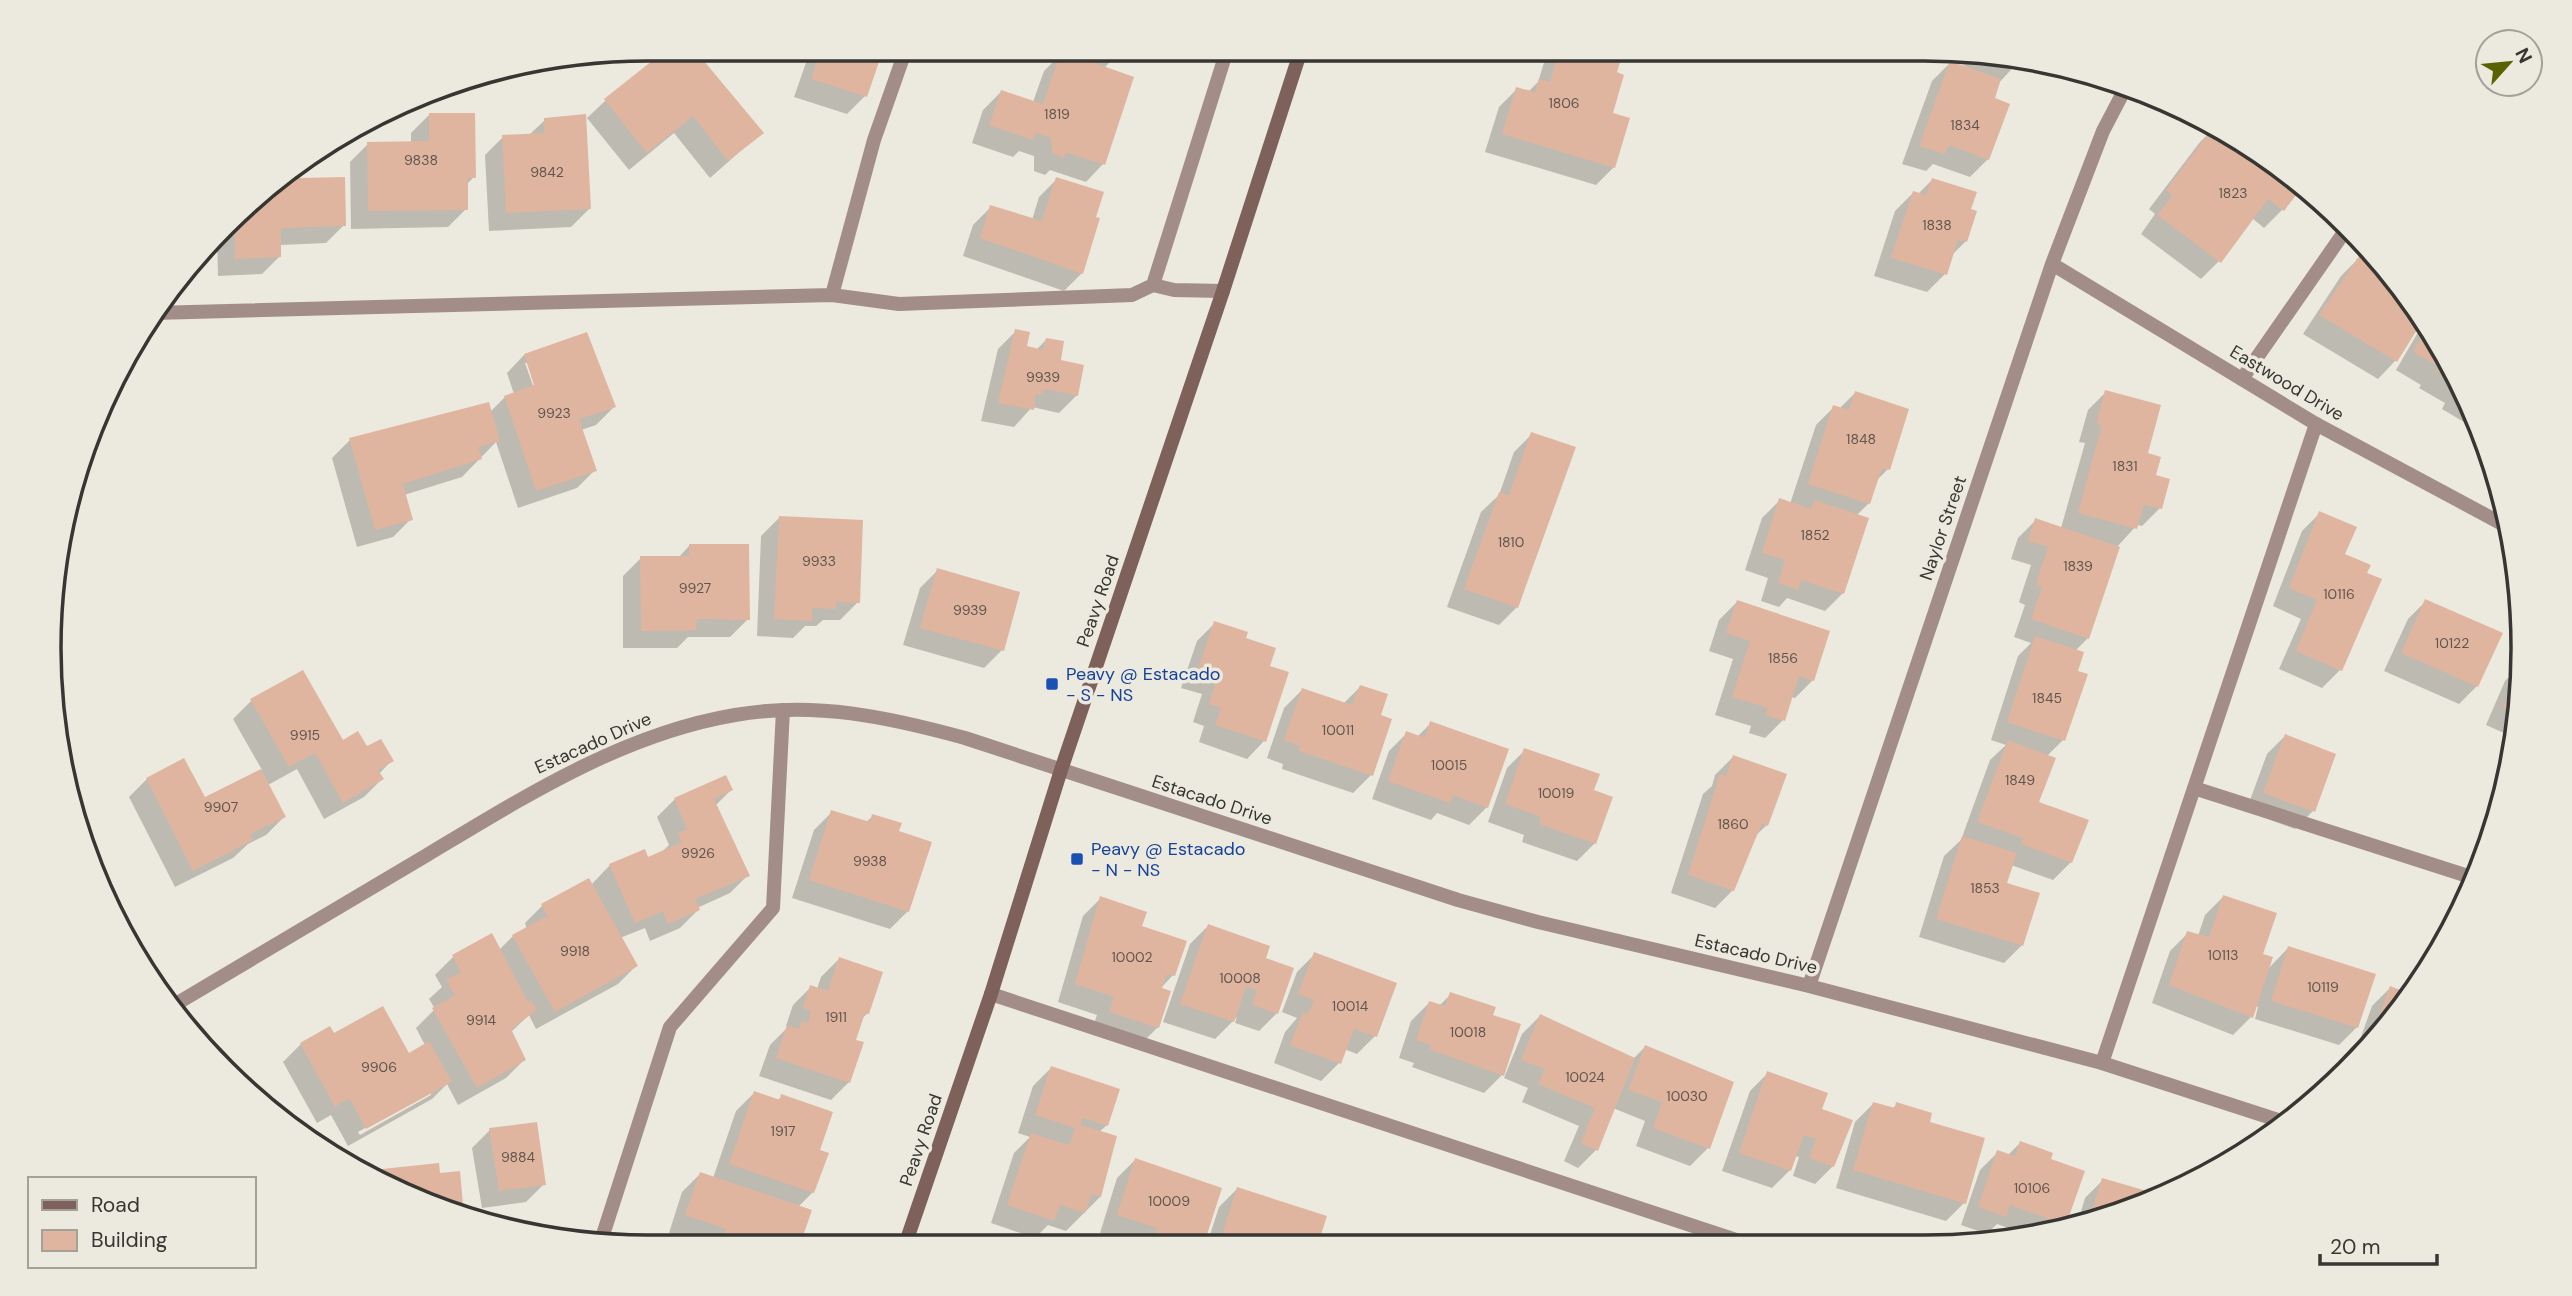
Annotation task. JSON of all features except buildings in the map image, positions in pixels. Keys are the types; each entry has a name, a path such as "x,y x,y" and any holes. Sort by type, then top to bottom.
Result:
{"street":[{"path":"832,295 874,140 902,61"},
{"path":"1153,285 1224,61"},
{"name":"Peavy Road","path":"908,1235 1297,61"},
{"name":"Naylor Street","path":"1809,986 2052,264 2104,131 2122,95"},
{"path":"2242,379 2342,236"},
{"name":"Eastwood Drive","path":"2052,264 2316,424 2496,521"},
{"path":"167,313 832,295 899,304 1132,295 1153,285 1174,290 1223,291"},
{"path":"2102,1063 2316,424"},
{"path":"604,1233 670,1027 773,908 783,710"},
{"name":"Estacado Drive","path":"180,1002 534,791 635,742 687,724 737,714 783,710 841,710 902,720 965,738 1458,900 1538,922 1809,986 2102,1063 2274,1119"},
{"path":"2194,788 2465,875"},
{"path":"990,995 1721,1235"}],"place":[{"name":"Peavy @ Estacado - S - NS","path":"1052,684"},
{"name":"Peavy @ Estacado - N - NS","path":"1077,859"}]}
